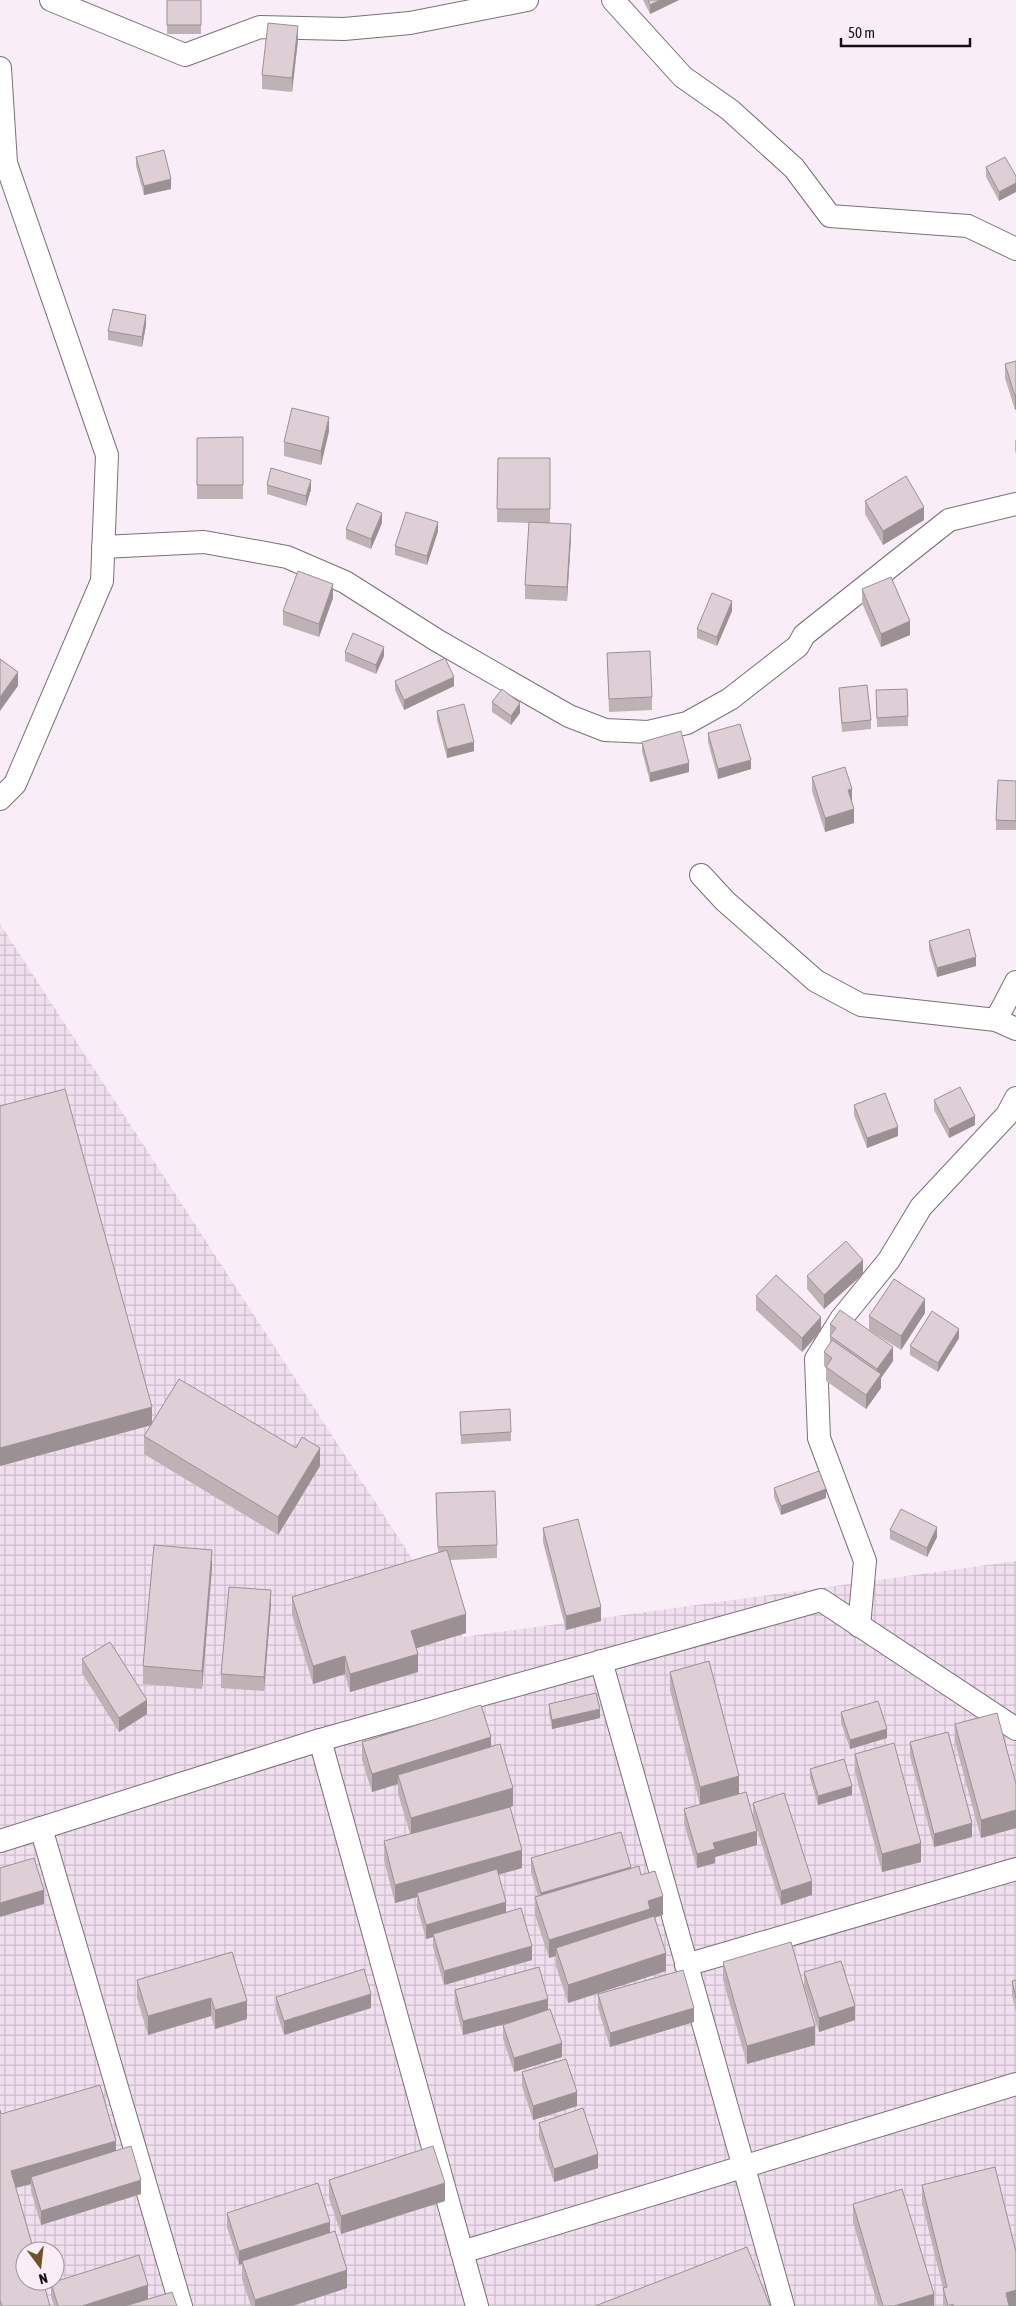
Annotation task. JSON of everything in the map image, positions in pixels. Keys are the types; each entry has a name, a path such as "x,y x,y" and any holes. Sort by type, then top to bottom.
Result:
{"street":[{"path":"51,0 185,55 260,26 344,28 410,23 527,0"},
{"path":"613,0 683,77 730,110 794,168 830,216 968,226 1016,248"},
{"path":"0,68 6,162 107,455 102,581 15,784 0,799"},
{"path":"103,547 204,542 287,557 345,582 438,641 569,716 606,730 648,732 687,723 730,699 798,646 804,635 949,520 1016,504"},
{"path":"701,875 724,901 816,980 861,1005 1006,1024 1016,982"},
{"path":"860,1626 865,1560 819,1438 816,1359 841,1319 889,1260 921,1207 1007,1115 1016,1098"},
{"path":"0,1841 320,1740 821,1600 1016,1730"},
{"path":"601,1661 783,2306"},
{"path":"320,1740 477,2306"},
{"path":"40,1828 181,2306"},
{"path":"686,1965 1016,1869"},
{"path":"462,2252 1016,2084"}],"shaded area":[{"path":"0,924 463,1637 1016,1561 1016,2306 0,2306"}],"building":[{"path":"167,0 201,0 201,25 167,25"},
{"path":"648,0 660,0 650,5"},
{"path":"268,23 298,26 292,78 262,75"},
{"path":"164,150 171,179 144,186 136,157"},
{"path":"1005,157 1016,176 1016,183 999,192 986,167"},
{"path":"113,309 146,315 142,337 108,331"},
{"path":"1016,361 1016,395 1015,396 1005,364"},
{"path":"292,408 329,417 321,451 284,442"},
{"path":"243,437 243,485 197,485 197,438"},
{"path":"498,458 550,458 550,509 497,509"},
{"path":"271,468 311,480 306,496 267,485"},
{"path":"906,476 924,507 883,531 865,501"},
{"path":"357,503 382,513 371,539 346,529"},
{"path":"406,512 438,522 427,556 395,546"},
{"path":"529,522 571,524 567,587 525,585"},
{"path":"298,571 333,584 319,624 283,611"},
{"path":"891,577 910,621 881,634 862,589"},
{"path":"712,593 732,601 717,637 697,629"},
{"path":"353,633 384,647 376,665 345,652"},
{"path":"650,651 652,697 609,699 607,653"},
{"path":"445,658 454,677 404,700 395,681"},
{"path":"0,659 18,672 0,697"},
{"path":"867,685 871,720 842,723 839,688"},
{"path":"502,689 520,703 511,716 492,702"},
{"path":"907,689 908,716 877,718 876,690"},
{"path":"464,704 474,742 447,749 437,711"},
{"path":"740,724 751,760 718,769 708,733"},
{"path":"681,731 689,763 650,773 642,742"},
{"path":"845,767 852,789 848,790 854,809 825,818 812,777"},
{"path":"998,780 1016,781 1016,821 996,820"},
{"path":"969,929 976,957 937,968 929,941"},
{"path":"960,1087 975,1116 949,1129 934,1100"},
{"path":"65,1089 152,1407 0,1448 0,1106"},
{"path":"885,1093 898,1127 867,1138 854,1105"},
{"path":"846,1241 863,1260 824,1295 807,1276"},
{"path":"776,1275 821,1317 802,1338 756,1296"},
{"path":"894,1279 925,1299 901,1336 869,1316"},
{"path":"840,1310 893,1347 877,1369 830,1336 836,1328 830,1324"},
{"path":"932,1311 959,1329 938,1363 910,1346"},
{"path":"832,1340 881,1374 866,1395 826,1367 832,1358 824,1352"},
{"path":"179,1379 296,1448 302,1437 320,1448 278,1517 144,1436"},
{"path":"510,1409 511,1432 461,1435 460,1412"},
{"path":"819,1471 826,1489 781,1506 774,1488"},
{"path":"495,1491 497,1545 438,1547 436,1493"},
{"path":"901,1509 937,1527 927,1548 890,1530"},
{"path":"578,1519 601,1607 566,1616 543,1528"},
{"path":"154,1545 212,1550 202,1671 143,1666"},
{"path":"447,1550 466,1614 411,1631 418,1654 350,1674 345,1656 313,1666 292,1597"},
{"path":"229,1587 271,1590 264,1677 221,1674"},
{"path":"110,1642 147,1700 119,1718 82,1659"},
{"path":"709,1661 739,1776 700,1787 670,1672"},
{"path":"596,1693 600,1709 552,1720 549,1704"},
{"path":"878,1701 887,1729 850,1740 841,1712"},
{"path":"481,1705 491,1737 372,1774 362,1742"},
{"path":"997,1713 1016,1784 1016,1810 981,1820 955,1724"},
{"path":"948,1732 972,1823 934,1834 910,1742"},
{"path":"894,1743 921,1843 882,1854 855,1754"},
{"path":"500,1744 513,1788 411,1818 398,1775"},
{"path":"844,1759 852,1786 818,1796 810,1769"},
{"path":"746,1792 757,1831 713,1843 715,1849 697,1854 684,1809"},
{"path":"784,1793 812,1881 781,1891 753,1803"},
{"path":"510,1807 522,1850 395,1885 384,1841"},
{"path":"621,1832 631,1867 541,1893 531,1858"},
{"path":"34,1858 44,1890 0,1903 0,1868"},
{"path":"639,1866 641,1875 655,1871 663,1896 648,1901 650,1909 549,1940 535,1897"},
{"path":"497,1869 506,1902 426,1925 417,1893"},
{"path":"521,1908 532,1946 444,1971 433,1934"},
{"path":"654,1916 666,1953 568,1985 556,1948"},
{"path":"791,1942 815,2026 747,2046 723,1962"},
{"path":"232,1952 247,2001 215,2010 211,1998 148,2016 137,1980"},
{"path":"841,1961 855,2006 819,2018 804,1972"},
{"path":"539,1967 548,1999 463,2021 455,1990"},
{"path":"364,1969 371,1994 284,2021 276,1997"},
{"path":"683,1970 694,2008 610,2033 598,1994"},
{"path":"1016,1980 1016,1998 1012,1981"},
{"path":"550,2009 562,2043 514,2058 503,2025"},
{"path":"566,2059 577,2092 533,2106 522,2072"},
{"path":"100,2085 116,2141 11,2171 31,2241 15,2241 15,2291 46,2291 50,2306 2,2306 0,2300 0,2110 1,2114"},
{"path":"583,2108 598,2154 554,2169 539,2123"},
{"path":"131,2146 141,2180 41,2211 31,2177"},
{"path":"433,2146 445,2183 341,2216 329,2180"},
{"path":"995,2167 1016,2252 1016,2290 1006,2293 1009,2306 953,2306 953,2304 948,2306 943,2288 947,2287 922,2185"},
{"path":"318,2183 330,2222 239,2251 227,2213"},
{"path":"902,2189 934,2294 894,2306 883,2306 853,2204"},
{"path":"335,2231 347,2270 255,2300 242,2261"},
{"path":"747,2247 770,2306 595,2306"},
{"path":"139,2255 148,2285 82,2306 58,2306 53,2291 65,2291 65,2279"},
{"path":"172,2292 177,2306 125,2306"}]}
